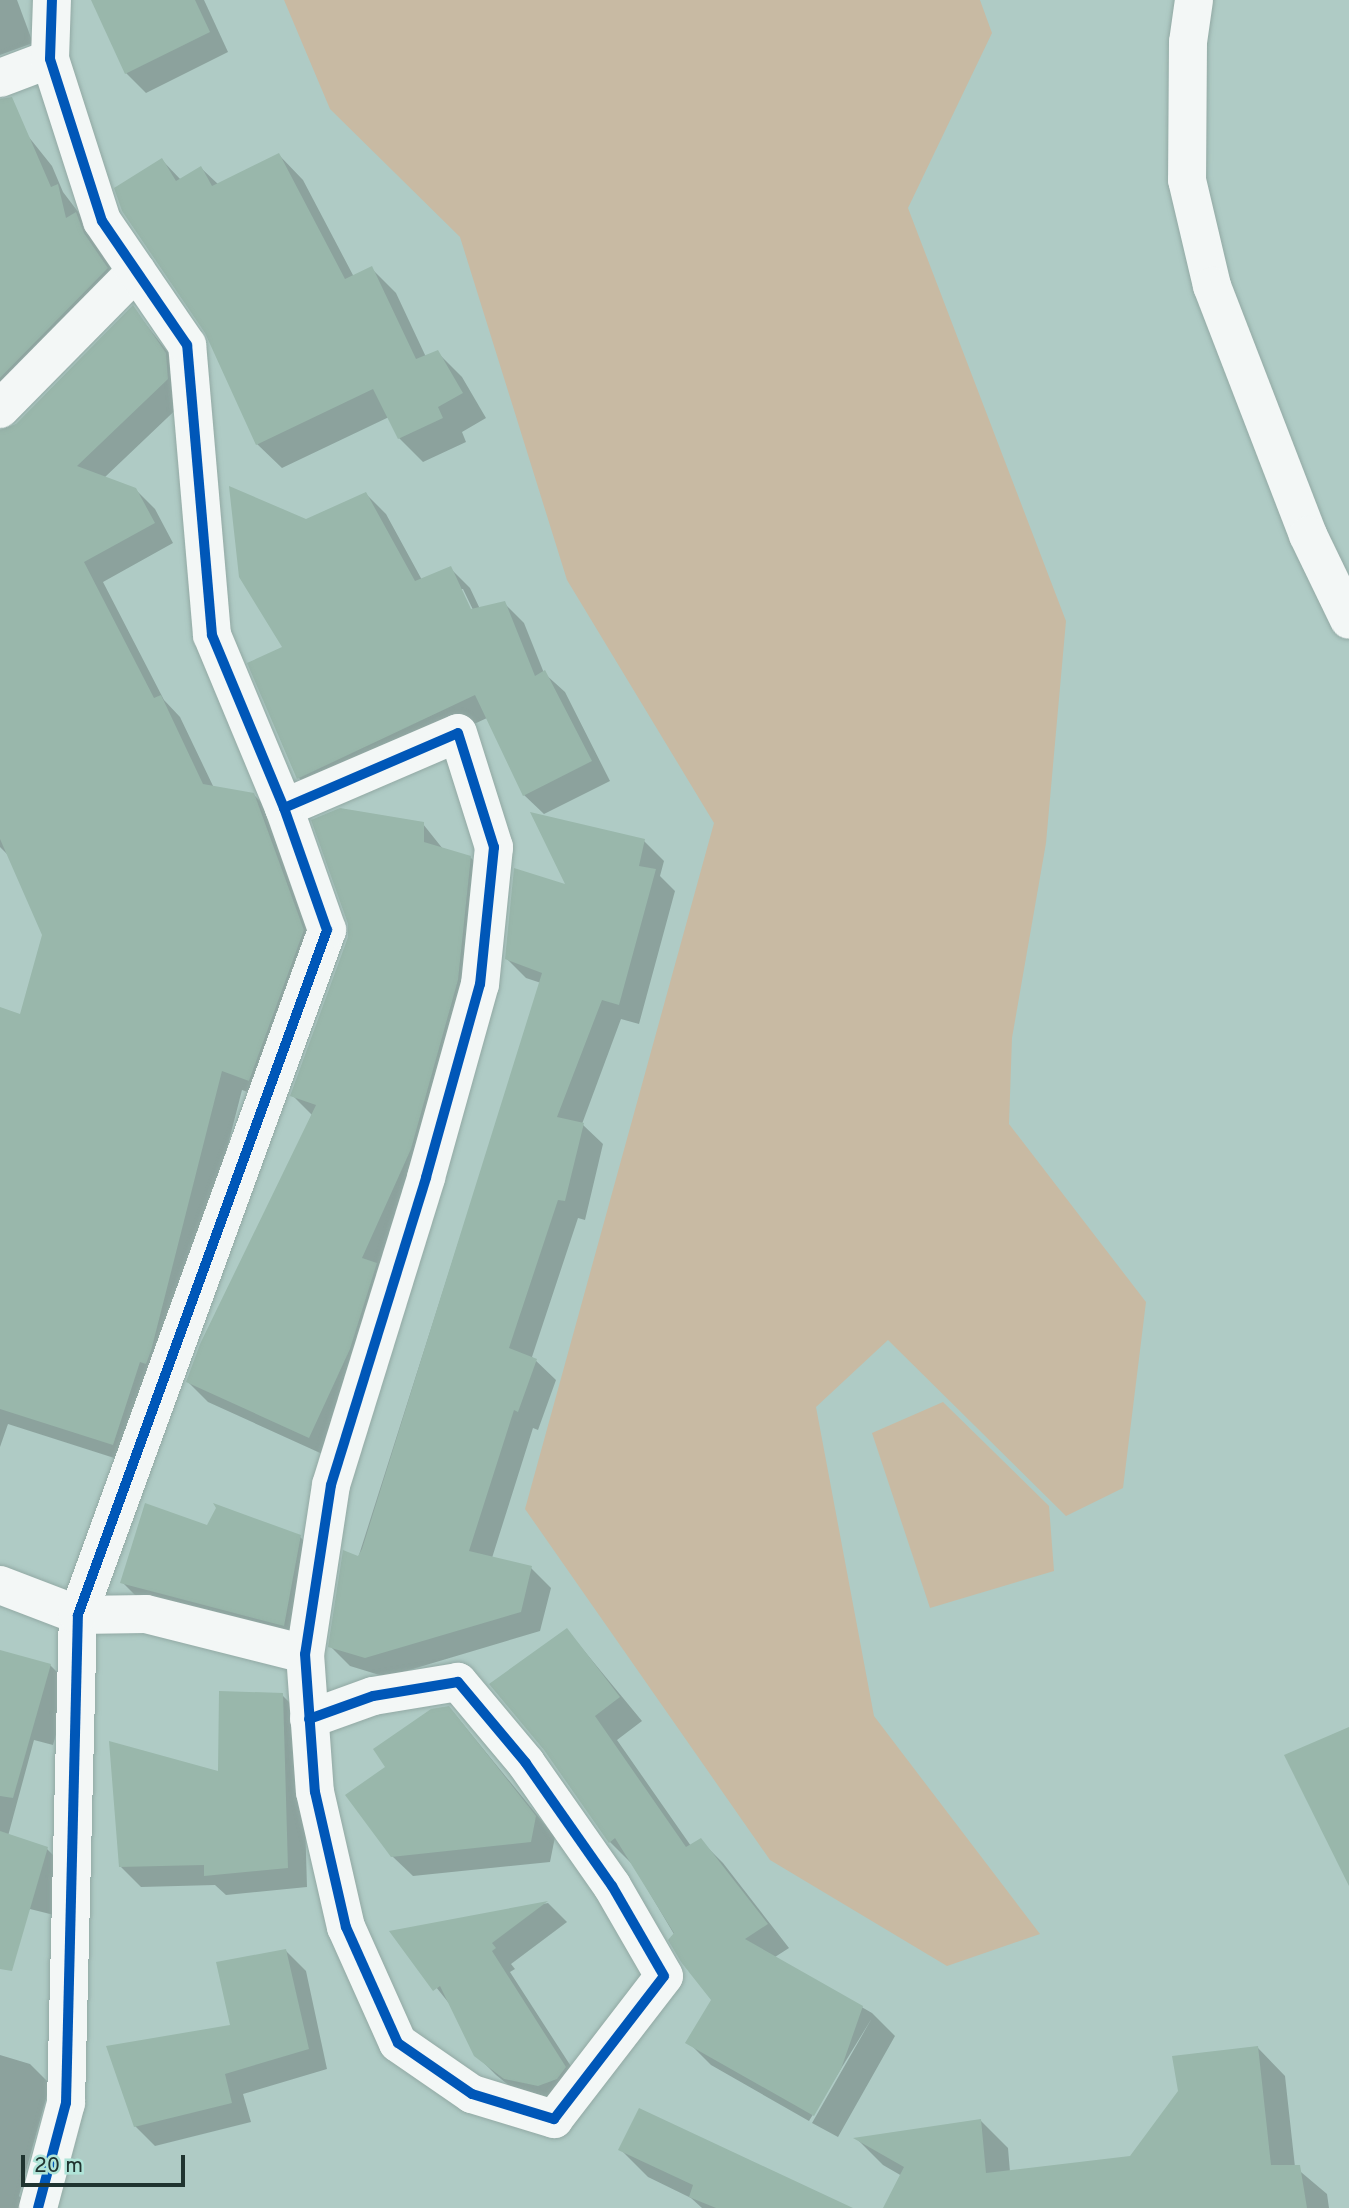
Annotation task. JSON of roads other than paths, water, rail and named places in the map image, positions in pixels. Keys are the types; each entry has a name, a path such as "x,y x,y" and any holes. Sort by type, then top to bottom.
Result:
{"street":[{"path":"38,2208 66,2103 78,1615 327,929 284,808 212,635 187,345 102,221 50,59 52,0"},
{"path":"1194,0 1188,43 1187,180 1212,286 1308,535 1349,620"},
{"path":"0,78 50,59"},
{"path":"0,409 136,271"},
{"path":"284,808 457,733 494,846 480,984 426,1178 331,1485 304,1654 315,1792 346,1927 398,2043 472,2094 554,2119 664,1976 612,1886 526,1763 458,1682 373,1696 310,1719"},
{"path":"0,1585 78,1615 146,1614 304,1654"}]}
